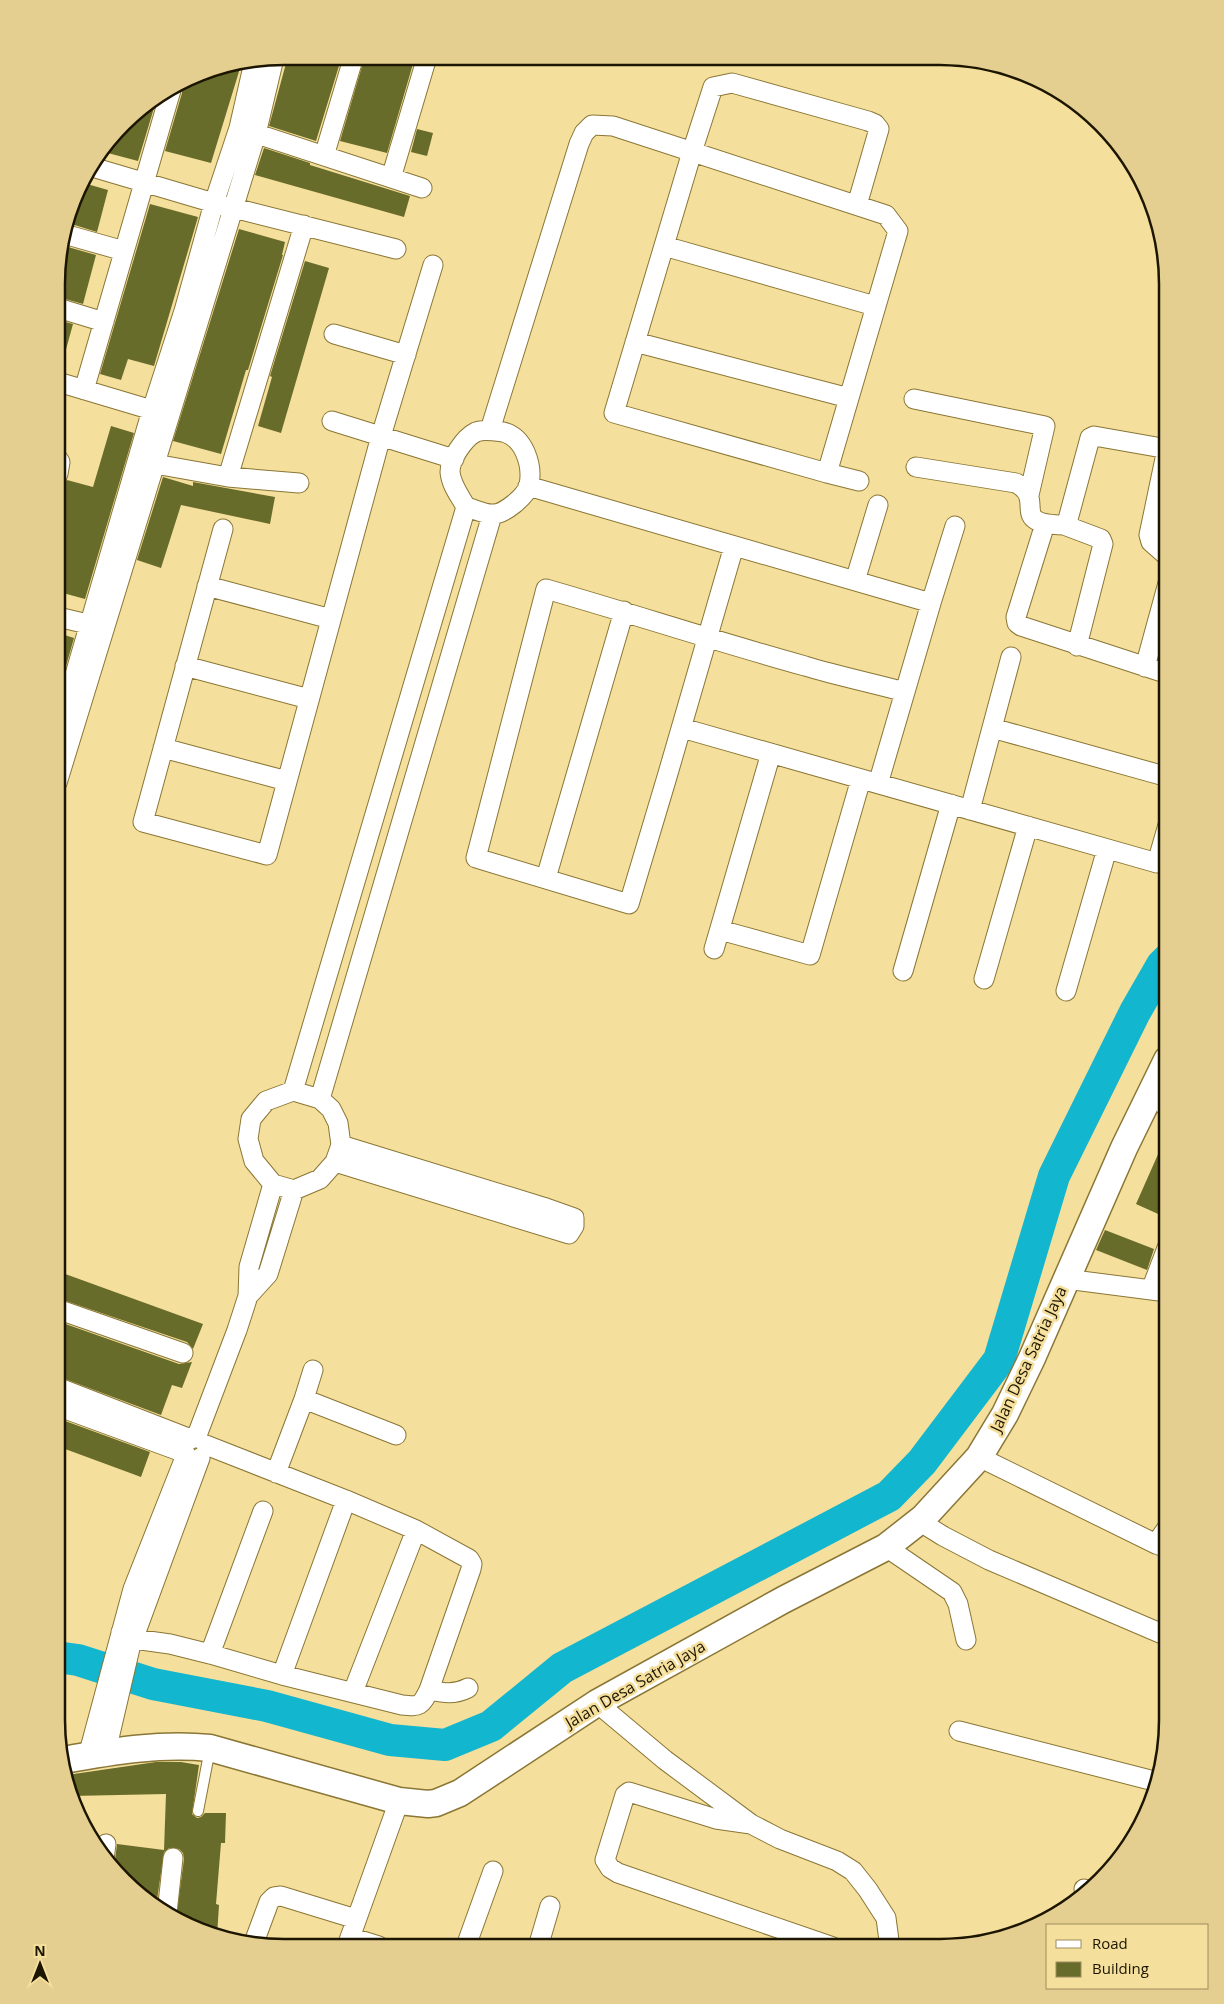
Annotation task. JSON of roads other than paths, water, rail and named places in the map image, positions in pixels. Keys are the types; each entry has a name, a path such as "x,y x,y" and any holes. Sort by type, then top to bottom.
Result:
{"street":[{"path":"65,755 152,410 184,311 214,203 248,131 272,65"},
{"path":"324,156 351,65"},
{"path":"391,178 425,65"},
{"path":"65,714 155,464 233,207 248,131 254,67"},
{"path":"857,205 879,129 875,124 732,83 713,88 614,413 860,481"},
{"path":"84,390 168,98"},
{"path":"490,430 579,144 584,133 592,125 612,126 886,215 898,231 827,473"},
{"path":"248,131 422,188"},
{"path":"98,169 214,203 396,249"},
{"path":"228,478 304,225"},
{"path":"70,236 124,252"},
{"path":"664,246 876,306"},
{"path":"223,528 143,822 267,855 381,436 433,264"},
{"path":"65,310 104,322"},
{"path":"334,334 406,355"},
{"path":"635,342 849,398"},
{"path":"65,384 170,415"},
{"path":"914,400 1045,426 1029,495 1030,514 1033,519 1045,524 1064,525 1101,539 1103,544 1077,646"},
{"path":"332,420 454,459"},
{"path":"490,430 505,433 517,439 529,461 528,486 510,509 492,515 466,506 455,489 450,472 457,450 476,432 490,430"},
{"path":"1064,525 1067,524 1090,438 1094,436 1159,447"},
{"path":"155,464 228,478 299,483"},
{"path":"916,467 1016,482 1025,488 1029,495"},
{"path":"528,486 931,603"},
{"path":"1159,492 1150,535 1151,542 1159,549"},
{"path":"855,581 878,505"},
{"path":"293,1091 466,506"},
{"path":"320,1099 492,515"},
{"path":"1045,524 1016,621 1021,626 1077,646 1159,671"},
{"path":"720,930 810,955 870,781 905,692 955,526"},
{"path":"734,546 708,637 682,728 628,904 476,858 546,589 624,611 708,637 805,666 905,692"},
{"path":"207,586 331,619"},
{"path":"546,878 624,611"},
{"path":"1145,667 1159,616"},
{"path":"65,619 97,626"},
{"path":"970,810 1010,657"},
{"path":"185,666 310,699"},
{"path":"682,728 1157,863 1159,856"},
{"path":"992,728 1159,774"},
{"path":"163,748 287,781"},
{"path":"714,949 771,753"},
{"path":"903,971 951,804"},
{"path":"984,979 1028,826"},
{"path":"1066,991 1107,848"},
{"name":"Jalan Desa Satria Jaya","path":"86,1756 186,1745 210,1748 399,1801 436,1803 460,1793 597,1703 783,1600 886,1547 919,1521 979,1457 1005,1414 1124,1148 1159,1078"},
{"path":"293,1091 320,1099 331,1109 338,1124 338,1154 320,1179 294,1190 273,1184 254,1162 248,1139 251,1119 266,1101 293,1091"},
{"path":"338,1154 543,1207 574,1218 574,1226 569,1234 338,1154"},
{"path":"86,1756 113,1690 125,1642 237,1330 248,1296 250,1267 273,1184"},
{"path":"248,1296 268,1274 294,1190"},
{"path":"1066,1279 1159,1291"},
{"path":"65,1312 183,1353"},
{"path":"276,1473 313,1370"},
{"path":"65,1391 194,1448"},
{"path":"304,1399 396,1435"},
{"path":"65,1408 276,1473 416,1530 468,1559 472,1564 429,1690 423,1703 414,1707 282,1676 170,1644 125,1642"},
{"path":"979,1457 1159,1545"},
{"path":"282,1676 346,1500"},
{"path":"210,1654 262,1512"},
{"path":"919,1521 943,1536 990,1560 1159,1633"},
{"path":"353,1692 416,1530"},
{"path":"886,1547 952,1592 958,1604 966,1640"},
{"path":"429,1690 451,1694 468,1688"},
{"path":"597,1703 665,1760 751,1824 780,1840 837,1861 853,1871 886,1918 889,1939"},
{"path":"959,1731 1151,1780"},
{"path":"751,1824 716,1819 629,1792 625,1795 605,1860 610,1868 618,1873 807,1939"},
{"path":"351,1934 399,1801"},
{"path":"167,1905 173,1858"},
{"path":"469,1939 493,1871"},
{"path":"256,1937 269,1902 274,1897 281,1896 363,1939"},
{"path":"540,1939 550,1906"}],"lane":[{"path":"198,1811 210,1748"}],"waterway":[{"path":"65,1658 78,1660 153,1684 267,1706 390,1740 445,1745 491,1726 562,1668 889,1496 922,1462 999,1360 1054,1176 1135,1012 1159,970"}]}
